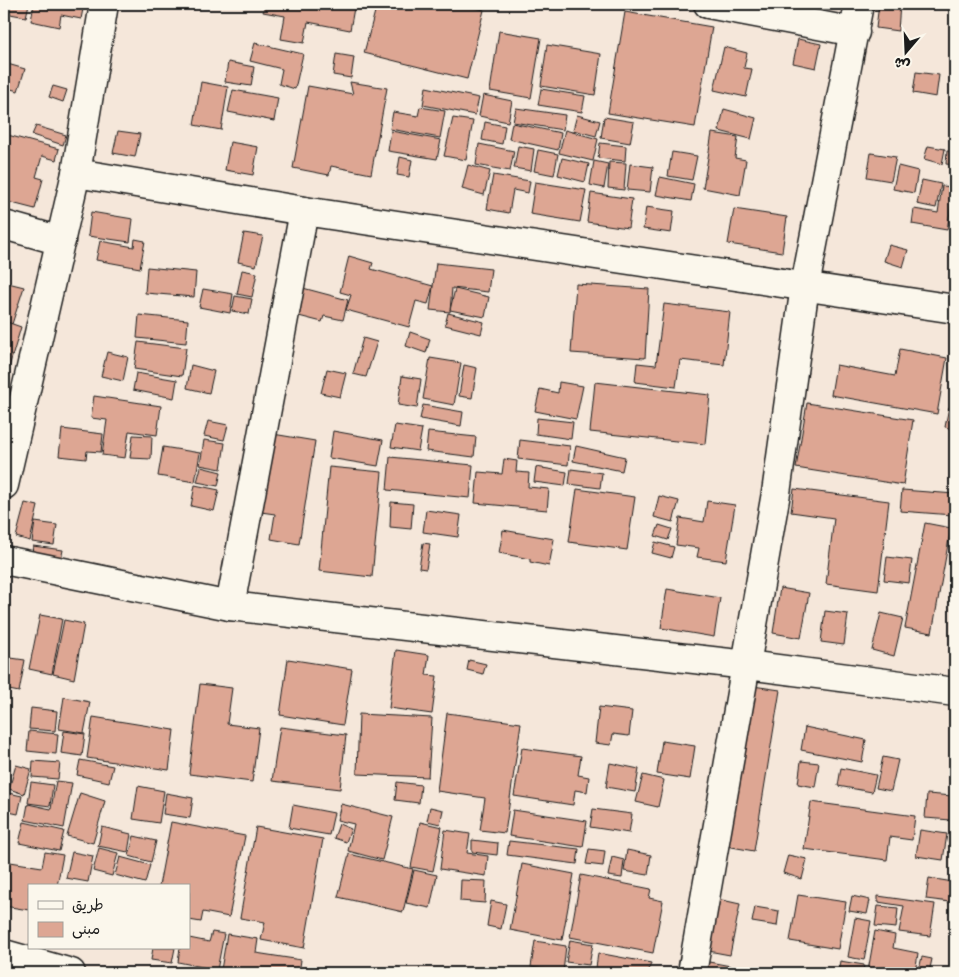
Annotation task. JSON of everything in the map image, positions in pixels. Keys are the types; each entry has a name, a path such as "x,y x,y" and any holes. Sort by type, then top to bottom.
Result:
{"street":[{"path":"4,485 76,173 104,4"},
{"path":"708,4 855,32"},
{"path":"692,973 776,493 805,286 860,4"},
{"path":"76,173 304,211 955,309"},
{"path":"230,606 304,211"},
{"path":"4,225 61,242"},
{"path":"4,560 230,606 747,665 955,692"},
{"path":"4,954 71,973"}],"building":[{"path":"4,4 29,4 26,17 5,13 4,18"},
{"path":"34,4 84,4 81,19 61,15 59,27 31,21"},
{"path":"265,4 331,4 354,8 350,30 308,22 304,43 281,39 285,16 263,12"},
{"path":"377,4 459,4 484,10 467,79 364,53"},
{"path":"879,4 900,4 898,31 876,28"},
{"path":"625,12 712,27 695,127 608,113"},
{"path":"499,31 541,38 531,98 490,91"},
{"path":"798,39 821,44 816,68 793,63"},
{"path":"255,43 303,54 295,89 279,84 282,69 250,61"},
{"path":"547,45 601,54 595,95 541,86"},
{"path":"724,47 747,53 744,68 752,69 746,97 714,90"},
{"path":"336,54 354,57 351,78 333,75"},
{"path":"228,62 254,67 251,86 225,82"},
{"path":"4,63 25,69 18,91 4,87"},
{"path":"916,72 939,75 936,97 913,93"},
{"path":"201,82 228,87 221,130 194,125"},
{"path":"350,82 387,88 371,174 331,166 329,175 293,168 308,86 353,94"},
{"path":"53,86 67,90 63,102 49,97"},
{"path":"426,87 479,98 475,115 423,105"},
{"path":"541,89 585,96 582,112 538,105"},
{"path":"233,90 278,98 274,121 228,112"},
{"path":"483,95 512,101 508,122 479,116"},
{"path":"420,107 445,111 440,138 390,129 393,112 418,116"},
{"path":"516,108 565,115 563,130 513,122"},
{"path":"724,109 756,118 751,139 719,131"},
{"path":"577,115 600,121 596,136 573,130"},
{"path":"604,117 634,122 630,143 601,138"},
{"path":"453,118 473,121 466,160 444,156"},
{"path":"485,122 505,126 502,144 482,140"},
{"path":"512,123 561,133 558,150 509,139"},
{"path":"36,126 66,135 63,145 32,135"},
{"path":"565,130 598,139 593,161 559,153"},
{"path":"118,131 140,134 135,157 113,153"},
{"path":"391,131 441,140 437,159 388,151"},
{"path":"712,133 738,137 735,158 746,160 740,195 703,188"},
{"path":"4,134 59,149 56,160 42,156 36,177 43,179 35,209 4,201"},
{"path":"230,142 258,147 253,175 225,170"},
{"path":"600,143 626,146 625,161 598,158"},
{"path":"479,144 514,151 510,171 476,165"},
{"path":"518,146 534,149 531,171 514,168"},
{"path":"928,146 945,149 942,164 924,159"},
{"path":"538,150 558,154 554,175 534,171"},
{"path":"947,151 955,152 955,165 946,164"},
{"path":"672,152 697,156 692,180 668,176"},
{"path":"871,153 896,157 891,181 867,177"},
{"path":"400,157 412,160 409,177 397,175"},
{"path":"562,158 589,164 585,182 558,175"},
{"path":"594,161 608,164 604,188 590,185"},
{"path":"609,162 626,163 624,190 608,188"},
{"path":"630,164 653,167 650,192 627,190"},
{"path":"468,165 490,171 484,195 462,189"},
{"path":"898,166 918,171 914,193 893,189"},
{"path":"493,175 530,181 528,193 513,190 509,213 487,209"},
{"path":"660,177 694,184 691,201 656,195"},
{"path":"922,180 941,184 936,208 917,204"},
{"path":"535,182 586,190 580,222 530,214"},
{"path":"942,186 954,187 947,230 912,224 914,209 938,213"},
{"path":"591,193 632,199 628,228 587,222"},
{"path":"646,207 674,211 671,233 643,229"},
{"path":"734,209 787,217 782,252 728,244"},
{"path":"91,212 133,219 130,242 88,236"},
{"path":"244,233 263,236 256,266 238,262"},
{"path":"135,239 145,241 140,268 96,260 100,241 134,247"},
{"path":"889,245 908,250 903,267 884,261"},
{"path":"349,256 373,263 371,269 433,286 428,304 416,301 409,327 346,310 351,295 340,292"},
{"path":"436,263 491,269 488,292 452,288 450,312 430,310"},
{"path":"147,267 196,272 194,297 145,293"},
{"path":"242,270 257,273 252,297 237,294"},
{"path":"4,282 24,287 12,324 4,321"},
{"path":"576,284 649,289 645,358 571,353"},
{"path":"299,287 348,300 343,320 324,316 322,322 291,314"},
{"path":"203,289 233,294 230,313 199,307"},
{"path":"455,289 489,297 485,317 450,310"},
{"path":"235,296 252,299 249,314 232,311"},
{"path":"664,304 730,312 724,365 680,360 676,387 635,382 637,363 656,365"},
{"path":"448,313 484,322 481,334 445,325"},
{"path":"139,315 188,320 186,343 137,338"},
{"path":"4,321 21,327 6,377 4,376"},
{"path":"410,332 430,339 426,353 406,346"},
{"path":"363,338 377,342 366,377 353,374"},
{"path":"138,342 186,348 182,376 134,369"},
{"path":"900,349 947,358 937,414 831,395 836,365 895,376"},
{"path":"107,352 128,357 123,381 101,376"},
{"path":"430,358 461,363 454,405 423,399"},
{"path":"191,365 214,371 209,393 187,388"},
{"path":"464,365 477,368 472,398 459,396"},
{"path":"327,369 346,373 340,397 321,393"},
{"path":"136,373 177,380 174,398 133,390"},
{"path":"402,376 421,379 417,408 398,405"},
{"path":"559,382 583,386 576,419 535,411 540,389 558,393"},
{"path":"595,382 710,395 705,444 590,432"},
{"path":"94,396 161,406 157,435 129,431 125,458 102,455 107,420 91,418"},
{"path":"807,403 913,420 903,485 796,468"},
{"path":"423,405 463,412 461,426 420,419"},
{"path":"949,407 955,408 955,430 945,427"},
{"path":"537,418 573,422 571,439 536,434"},
{"path":"208,421 228,425 224,440 204,436"},
{"path":"395,425 422,429 418,451 391,447"},
{"path":"62,429 103,434 101,452 87,451 86,459 59,456"},
{"path":"333,431 383,440 378,466 329,458"},
{"path":"428,432 476,437 474,457 426,451"},
{"path":"267,433 315,441 299,544 271,539 275,514 254,511"},
{"path":"133,435 152,436 151,459 130,458"},
{"path":"204,440 225,443 221,469 200,465"},
{"path":"520,440 570,446 568,465 518,459"},
{"path":"576,446 625,457 622,471 573,461"},
{"path":"163,447 200,453 195,482 158,476"},
{"path":"390,457 473,465 470,498 387,490"},
{"path":"504,459 517,461 516,472 529,473 528,487 549,489 547,510 475,503 478,472 502,474"},
{"path":"201,467 221,472 218,486 197,482"},
{"path":"329,467 382,472 372,577 319,571"},
{"path":"536,467 567,472 565,486 534,482"},
{"path":"571,469 602,473 600,488 569,484"},
{"path":"195,485 219,490 214,511 191,506"},
{"path":"577,489 635,497 627,550 569,542"},
{"path":"794,489 889,501 878,591 826,584 834,518 791,512"},
{"path":"902,490 955,494 953,515 900,511"},
{"path":"659,496 679,501 673,522 654,517"},
{"path":"707,501 735,505 726,561 697,557 699,548 676,545 680,518 704,522"},
{"path":"391,502 413,504 411,529 390,527"},
{"path":"25,503 38,506 30,541 16,537"},
{"path":"426,510 461,515 458,537 423,532"},
{"path":"35,522 57,525 54,545 32,542"},
{"path":"925,523 951,528 932,633 905,628"},
{"path":"659,525 672,529 668,540 655,536"},
{"path":"503,530 554,539 549,566 530,562 530,559 499,553"},
{"path":"655,542 674,547 671,558 652,553"},
{"path":"423,543 430,544 426,569 419,568"},
{"path":"33,546 63,550 60,565 31,560"},
{"path":"887,557 912,560 909,583 884,580"},
{"path":"780,588 809,593 801,638 773,633"},
{"path":"667,589 720,598 714,637 661,628"},
{"path":"825,611 848,614 844,645 821,642"},
{"path":"881,613 903,618 894,656 872,650"},
{"path":"40,615 62,619 52,674 29,669"},
{"path":"64,620 84,624 74,679 53,674"},
{"path":"396,650 429,655 426,675 437,676 432,714 389,708"},
{"path":"4,657 25,660 19,692 4,689"},
{"path":"288,659 352,669 343,725 280,715"},
{"path":"469,660 486,664 483,674 467,670"},
{"path":"200,684 232,688 227,724 259,728 252,782 189,774"},
{"path":"753,686 780,690 754,851 726,846"},
{"path":"64,697 90,702 84,733 59,729"},
{"path":"599,707 632,711 629,736 613,734 611,745 595,743"},
{"path":"31,708 57,711 55,731 29,729"},
{"path":"447,713 521,723 505,833 480,830 485,798 437,791"},
{"path":"359,714 432,718 428,777 357,774"},
{"path":"93,717 174,730 169,770 87,758"},
{"path":"280,727 346,735 340,789 272,781"},
{"path":"805,727 866,740 862,762 801,750"},
{"path":"29,731 58,734 56,754 27,751"},
{"path":"64,731 85,734 82,756 61,753"},
{"path":"662,741 695,746 690,779 657,774"},
{"path":"522,748 581,756 578,775 589,777 587,792 575,790 573,805 514,796"},
{"path":"883,757 898,760 891,791 876,788"},
{"path":"80,760 113,766 109,782 77,775"},
{"path":"33,761 60,763 58,779 32,777"},
{"path":"801,761 819,763 815,787 798,784"},
{"path":"610,763 639,769 635,792 606,787"},
{"path":"16,765 31,769 24,794 9,789"},
{"path":"841,768 876,775 872,792 838,786"},
{"path":"643,775 664,780 658,807 636,802"},
{"path":"56,781 72,783 64,828 25,820 28,804 51,809"},
{"path":"31,782 53,785 50,806 28,803"},
{"path":"397,782 421,785 419,803 395,800"},
{"path":"138,786 164,791 159,823 133,819"},
{"path":"4,792 22,796 18,814 4,811"},
{"path":"80,793 105,801 93,843 67,836"},
{"path":"166,793 193,798 190,818 163,814"},
{"path":"927,794 953,796 951,820 925,818"},
{"path":"811,802 915,816 912,840 890,837 887,860 804,849"},
{"path":"341,804 393,817 382,860 348,851 354,824 337,820"},
{"path":"293,805 334,813 329,835 289,828"},
{"path":"430,807 443,810 440,824 427,821"},
{"path":"593,809 632,814 629,833 590,827"},
{"path":"513,810 587,821 583,847 509,836"},
{"path":"24,822 64,831 59,851 19,843"},
{"path":"171,822 245,836 229,917 203,912 201,922 190,920 190,884 159,884"},
{"path":"420,822 442,827 433,871 411,867"},
{"path":"339,824 351,829 346,842 334,838"},
{"path":"102,827 131,834 128,852 98,846"},
{"path":"256,827 323,839 304,948 261,940 265,922 240,918"},
{"path":"445,830 470,834 467,853 488,856 486,876 440,869"},
{"path":"920,830 947,834 943,860 916,856"},
{"path":"134,836 156,841 151,862 129,856"},
{"path":"472,840 498,843 497,855 472,852"},
{"path":"509,841 579,849 577,864 507,855"},
{"path":"99,848 118,853 112,876 93,871"},
{"path":"589,849 605,851 603,866 586,864"},
{"path":"627,850 651,855 648,875 624,871"},
{"path":"45,852 63,855 57,884 28,884 28,910 4,906 4,861 42,867"},
{"path":"72,852 93,856 88,882 66,878"},
{"path":"349,854 413,869 403,912 338,897"},
{"path":"788,855 807,859 802,879 783,873"},
{"path":"120,857 150,865 145,883 115,875"},
{"path":"612,857 624,860 622,878 608,876"},
{"path":"522,864 574,874 562,940 510,930"},
{"path":"414,870 437,875 430,908 406,903"},
{"path":"581,875 651,889 649,898 663,901 653,953 570,937"},
{"path":"929,878 953,882 950,902 926,899"},
{"path":"461,880 486,881 485,903 460,901"},
{"path":"798,895 846,902 838,949 790,941"},
{"path":"852,896 870,900 867,914 849,911"},
{"path":"878,896 935,904 930,936 899,932 904,906 878,902"},
{"path":"713,898 740,904 730,955 703,950"},
{"path":"491,901 506,904 501,929 487,926"},
{"path":"878,906 898,908 896,928 875,926"},
{"path":"755,907 779,911 777,926 752,922"},
{"path":"855,918 871,921 864,960 848,957"},
{"path":"875,931 895,935 893,948 918,953 915,973 868,971"},
{"path":"212,932 224,934 217,970 178,962 180,950 190,950 190,938 209,942"},
{"path":"227,934 258,939 256,953 301,960 299,973 239,973 221,970"},
{"path":"570,940 593,944 589,965 566,962"},
{"path":"535,941 566,946 563,972 531,967"},
{"path":"153,950 175,950 172,963 151,960"},
{"path":"598,953 651,963 648,973 624,973 596,968"},
{"path":"922,957 932,959 929,973 918,973"},
{"path":"698,960 731,966 729,973 696,973"},
{"path":"840,961 864,965 863,973 838,973"}]}
